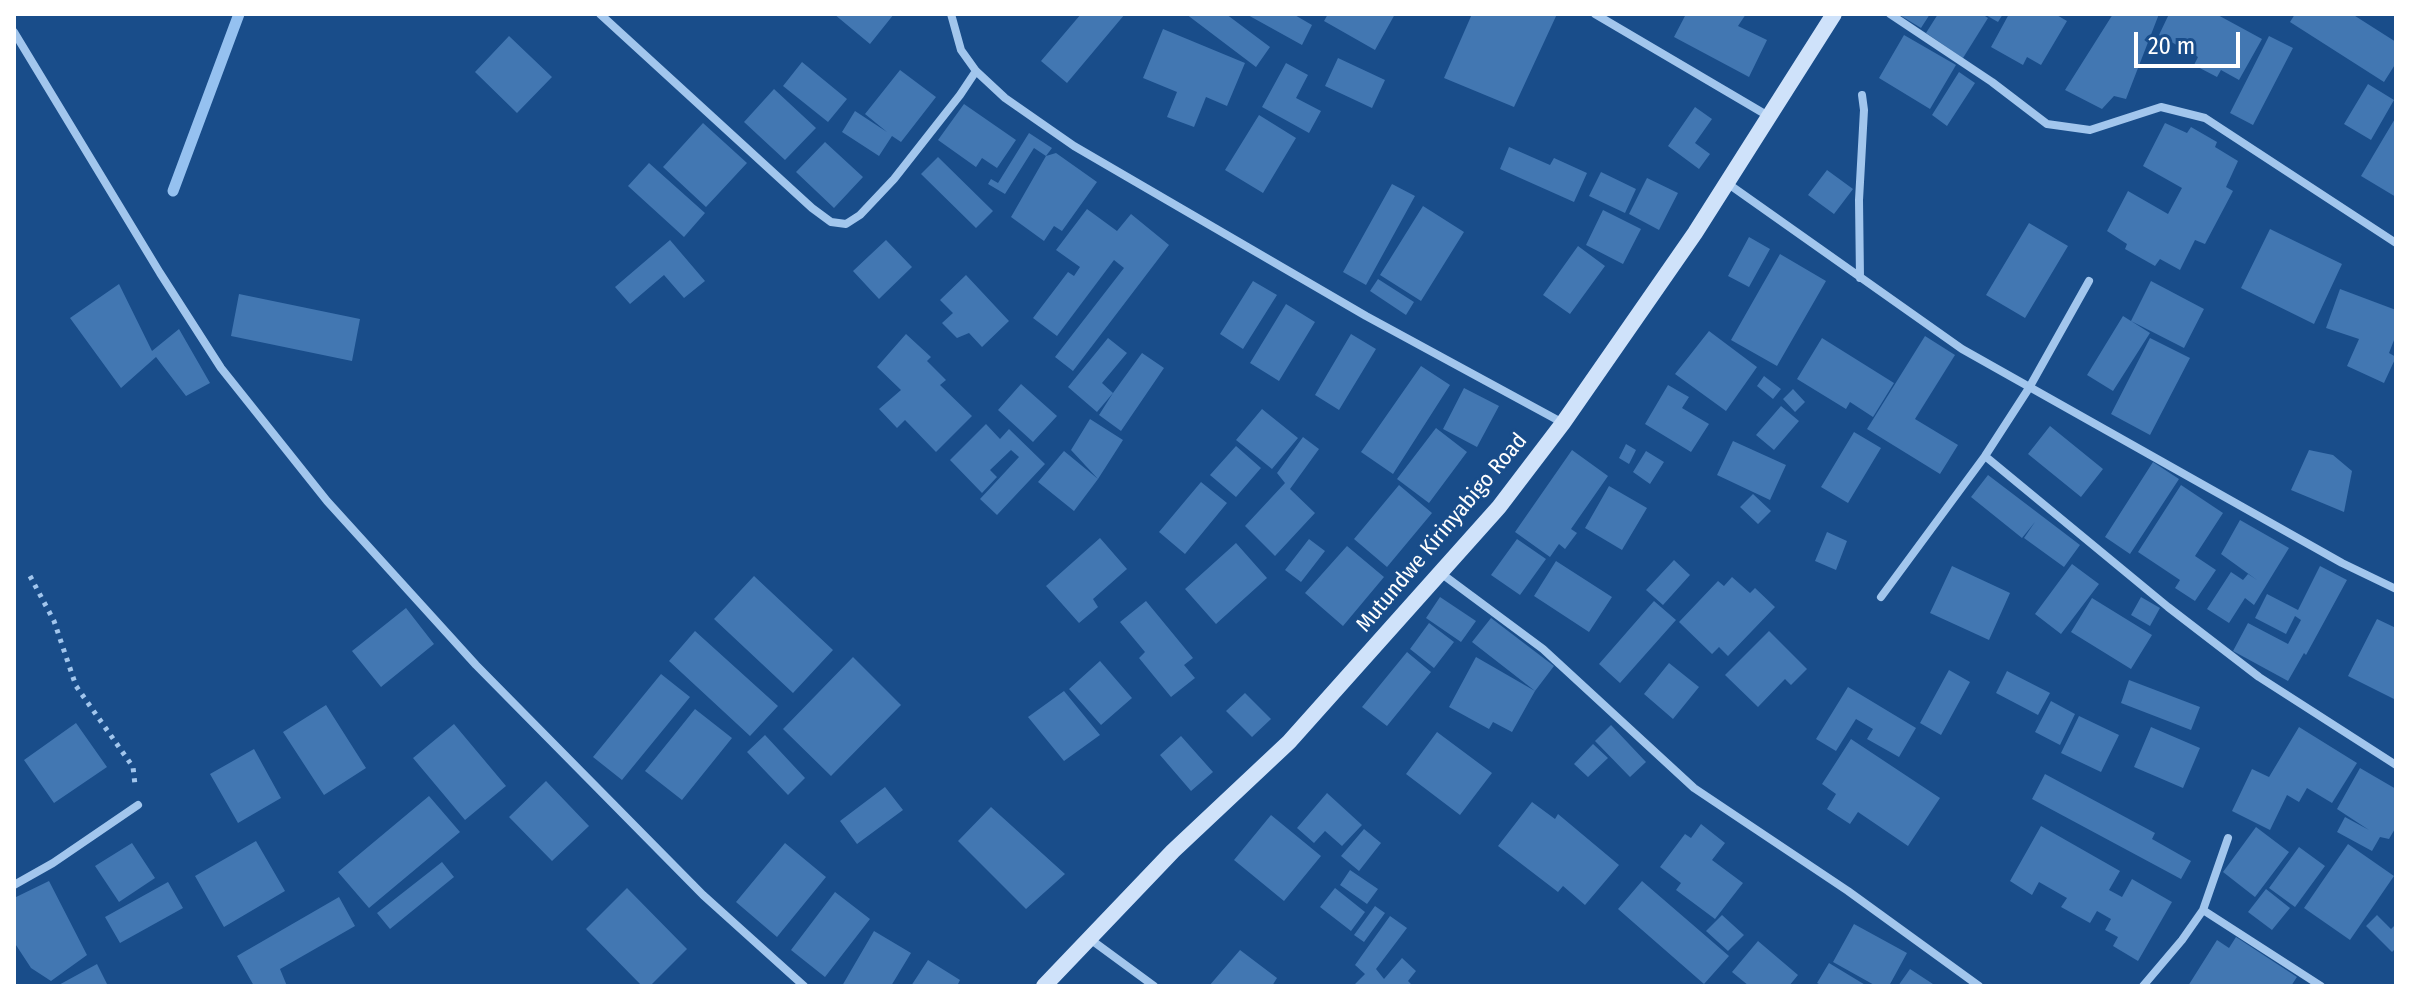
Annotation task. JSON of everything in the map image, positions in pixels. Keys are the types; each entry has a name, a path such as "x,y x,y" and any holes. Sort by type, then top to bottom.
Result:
{"street":[{"path":"600,14 831,222 846,224 860,215 894,179 976,71"},
{"path":"951,14 961,50 976,71 1005,98 1074,146 1366,316 1563,423"},
{"path":"1595,14 1771,117"},
{"name":"Mutundwe Kirinyabigo Road","path":"1044,986 1173,851 1289,742 1499,507 1563,423 1695,233 1834,14"},
{"path":"1890,14 1992,82 2047,124 2090,130 2161,107 2205,118 2396,243"},
{"path":"14,32 221,368 327,501 487,676 703,895 804,986"},
{"path":"1860,278 1862,95"},
{"path":"1727,183 1962,349 2342,563 2396,589"},
{"path":"1881,597 1985,456 2029,388 2089,281"},
{"path":"1985,456 2168,607 2259,677 2396,765"},
{"path":"1442,574 1543,649 1694,788 1848,891 1979,986"},
{"path":"14,885 53,863 138,805"},
{"path":"2143,986 2203,910 2228,838"},
{"path":"2203,910 2321,986"},
{"path":"1089,938 1154,986"}],"path":[{"path":"30,576 54,621 76,686 133,767 138,805"}],"building":[{"path":"834,14 894,14 870,44"},
{"path":"1081,14 1125,14 1067,83 1041,61"},
{"path":"1186,14 1226,14 1270,47 1256,67"},
{"path":"1246,14 1293,14 1312,25 1302,45"},
{"path":"1328,14 1395,14 1375,50 1324,21"},
{"path":"1472,14 1557,14 1514,107 1444,78"},
{"path":"1686,14 1746,14 1738,26 1767,40 1749,77 1674,37"},
{"path":"1898,14 1930,14 1921,28"},
{"path":"1938,14 1982,14 1988,18 1963,58 1926,33"},
{"path":"1984,14 2003,14 1998,22"},
{"path":"2009,14 2055,14 2067,21 2041,65 2027,57 2023,65 1991,47"},
{"path":"2113,14 2159,14 2126,99 2114,96 2102,109 2065,90"},
{"path":"2169,14 2216,14 2262,39 2239,80 2221,70 2217,77 2194,65 2198,57 2159,35"},
{"path":"2295,14 2352,14 2396,42 2396,63 2384,82 2290,22"},
{"path":"1163,29 1245,63 1227,106 1206,97 1194,127 1167,117 1177,92 1143,78"},
{"path":"1904,35 1956,65 1930,109 1879,78"},
{"path":"509,36 552,77 517,113 475,72"},
{"path":"2269,36 2293,48 2253,125 2230,113"},
{"path":"1338,58 1385,80 1372,108 1325,86"},
{"path":"802,62 847,99 828,122 783,86"},
{"path":"1286,63 1308,75 1296,98 1321,111 1309,133 1262,107"},
{"path":"900,70 936,97 901,142 892,136 879,156 842,132 855,111 887,132 865,114"},
{"path":"1959,72 1975,83 1947,126 1932,115"},
{"path":"2368,84 2394,100 2371,140 2344,124"},
{"path":"774,89 816,128 785,160 744,122"},
{"path":"964,104 1016,140 997,168 982,158 976,167 938,140"},
{"path":"1695,107 1712,119 1695,143 1710,154 1699,169 1668,146"},
{"path":"1259,115 1296,138 1263,193 1225,170"},
{"path":"2396,117 2396,197 2361,176"},
{"path":"703,123 747,163 706,207 663,167"},
{"path":"2165,123 2187,133 2191,127 2217,142 2215,147 2238,161 2226,187 2233,191 2205,244 2195,240 2180,270 2160,259 2155,266 2125,249 2127,244 2107,231 2128,191 2168,214 2182,188 2143,166"},
{"path":"1029,133 1052,148 1046,156 1034,148 1005,194 988,184 991,179 998,183"},
{"path":"825,142 863,177 834,208 796,172"},
{"path":"1509,147 1550,165 1554,158 1587,173 1574,202 1500,169"},
{"path":"1056,153 1097,182 1062,231 1054,226 1044,241 1011,217 1046,156"},
{"path":"938,157 993,211 976,228 921,174"},
{"path":"649,163 705,213 684,237 628,186"},
{"path":"1827,170 1853,189 1834,214 1808,195"},
{"path":"1601,172 1636,189 1625,213 1589,196"},
{"path":"1647,178 1678,193 1659,230 1629,214"},
{"path":"1392,184 1415,196 1366,285 1343,272"},
{"path":"1423,206 1464,232 1421,301 1380,275"},
{"path":"1087,209 1117,231 1131,214 1169,245 1073,371 1055,357 1124,268 1114,260 1057,336 1033,318 1068,272 1074,276 1080,267 1056,250"},
{"path":"1603,210 1641,229 1623,264 1586,245"},
{"path":"2029,223 2068,246 2025,318 1986,295"},
{"path":"2270,229 2342,264 2314,324 2241,288"},
{"path":"1749,237 1770,249 1749,287 1728,276"},
{"path":"670,240 705,281 684,298 664,275 630,304 615,287"},
{"path":"886,240 912,267 879,299 853,271"},
{"path":"1578,246 1605,266 1570,314 1543,295"},
{"path":"1780,254 1826,281 1777,366 1731,340"},
{"path":"966,275 1009,321 982,347 969,333 957,338 942,323 953,313 940,300"},
{"path":"1378,279 1414,302 1406,315 1370,291"},
{"path":"1253,281 1277,295 1243,349 1220,334"},
{"path":"2151,281 2204,309 2184,348 2131,321"},
{"path":"119,284 152,351 179,329 210,383 186,396 156,357 121,388 70,318"},
{"path":"2340,289 2396,310 2396,335 2389,353 2396,357 2384,383 2347,366 2359,339 2326,328"},
{"path":"239,294 360,319 352,361 231,336"},
{"path":"1286,304 1315,322 1279,381 1250,363"},
{"path":"2123,316 2150,333 2113,391 2087,375"},
{"path":"1709,331 1757,367 1726,411 1675,374"},
{"path":"906,334 931,357 927,361 946,380 940,385 972,416 936,452 905,420 897,428 879,409 901,390 877,367"},
{"path":"1351,334 1376,349 1339,410 1315,395"},
{"path":"1925,336 1955,355 1915,419 1958,445 1940,474 1867,429"},
{"path":"1108,338 1127,353 1102,383 1113,393 1097,412 1068,387"},
{"path":"1822,338 1894,383 1873,417 1850,402 1846,409 1797,379"},
{"path":"2150,338 2190,358 2150,435 2111,414"},
{"path":"1142,353 1164,368 1121,431 1099,415"},
{"path":"1421,366 1450,385 1393,474 1361,452"},
{"path":"1764,376 1781,389 1773,399 1757,386"},
{"path":"1021,384 1057,416 1033,442 998,410"},
{"path":"1668,385 1689,397 1682,408 1709,424 1691,452 1645,424"},
{"path":"1464,388 1499,406 1477,447 1443,429"},
{"path":"1793,389 1805,402 1795,412 1783,399"},
{"path":"1781,406 1799,421 1774,450 1756,435"},
{"path":"1262,409 1298,438 1272,469 1236,440"},
{"path":"1090,419 1123,440 1098,479 1071,450"},
{"path":"986,424 1000,439 1009,429 1045,464 997,515 980,499 1019,457 1011,450 990,470 997,477 982,493 950,460"},
{"path":"2050,426 2103,469 2081,497 2028,454"},
{"path":"1436,428 1467,452 1429,503 1397,479"},
{"path":"1854,432 1881,448 1848,503 1821,487"},
{"path":"1303,437 1319,449 1290,489 1315,513 1275,556 1245,526 1285,483 1277,473"},
{"path":"1733,441 1786,465 1770,500 1717,475"},
{"path":"1626,444 1636,450 1629,464 1619,458"},
{"path":"1236,446 1261,468 1236,497 1210,475"},
{"path":"1572,450 1608,476 1571,529 1577,533 1565,549 1559,544 1550,557 1515,532"},
{"path":"2309,450 2333,455 2352,471 2344,512 2291,490"},
{"path":"1064,451 1098,479 1074,511 1038,482"},
{"path":"1646,451 1664,462 1650,484 1633,472"},
{"path":"2153,462 2179,479 2130,554 2105,537"},
{"path":"1988,475 2080,545 2064,567 2024,538 2035,522 2022,538 1971,497"},
{"path":"1201,482 1227,503 1185,554 1159,532"},
{"path":"1399,485 1432,513 1387,567 1354,539"},
{"path":"2181,485 2223,513 2195,556 2216,570 2195,601 2175,588 2180,580 2138,552"},
{"path":"1609,486 1647,508 1622,550 1585,528"},
{"path":"1753,494 1771,511 1758,524 1740,507"},
{"path":"2240,520 2289,548 2254,605 2245,598 2229,623 2207,609 2231,572 2243,580 2248,574 2257,580 2221,554"},
{"path":"1827,532 1847,541 1836,570 1815,561"},
{"path":"1100,538 1127,569 1093,599 1098,607 1079,623 1046,586"},
{"path":"1309,539 1325,551 1301,582 1285,570"},
{"path":"1517,539 1546,559 1520,595 1491,575"},
{"path":"1236,543 1267,578 1216,624 1185,589"},
{"path":"1347,546 1384,577 1343,626 1305,593"},
{"path":"1674,560 1690,575 1663,605 1646,590"},
{"path":"1556,561 1612,597 1589,632 1534,596"},
{"path":"2072,564 2099,584 2061,634 2035,614"},
{"path":"1952,566 2010,593 1989,640 1930,613"},
{"path":"2320,566 2347,580 2306,655 2304,653 2288,681 2233,651 2248,623 2288,644 2301,620 2295,616 2286,634 2255,618 2267,594 2298,610"},
{"path":"754,576 833,650 793,693 714,619"},
{"path":"1732,577 1750,593 1755,588 1775,607 1728,656 1719,647 1712,654 1679,622 1718,581 1724,586"},
{"path":"1440,597 1476,621 1461,642 1426,618"},
{"path":"2141,597 2160,608 2150,626 2131,615"},
{"path":"2092,598 2152,635 2131,669 2071,632"},
{"path":"1146,601 1193,658 1184,665 1195,678 1171,697 1139,658 1145,652 1120,622"},
{"path":"1654,601 1676,620 1620,683 1599,664"},
{"path":"406,608 434,644 381,687 352,651"},
{"path":"1491,618 1554,666 1535,691 1472,642"},
{"path":"2377,619 2396,628 2396,700 2348,676"},
{"path":"1429,623 1454,642 1434,668 1410,649"},
{"path":"695,631 778,706 750,736 669,661"},
{"path":"1769,631 1807,669 1791,685 1785,679 1758,707 1725,675"},
{"path":"1407,652 1431,672 1387,726 1362,707"},
{"path":"853,657 901,705 831,776 783,729"},
{"path":"1476,657 1535,691 1512,732 1493,722 1489,729 1449,707"},
{"path":"1100,661 1132,698 1101,725 1069,689"},
{"path":"1669,663 1699,687 1673,719 1644,694"},
{"path":"1949,670 1970,682 1941,735 1920,723"},
{"path":"2007,671 2050,693 2038,715 1996,693"},
{"path":"661,674 690,697 622,780 593,757"},
{"path":"2129,680 2200,707 2191,730 2121,703"},
{"path":"1848,687 1916,728 1899,757 1867,739 1873,729 1856,719 1836,751 1816,739"},
{"path":"1064,691 1100,735 1064,761 1028,717"},
{"path":"1245,693 1271,719 1252,737 1226,711"},
{"path":"2051,701 2075,714 2060,745 2035,732"},
{"path":"326,705 366,768 324,795 283,732"},
{"path":"695,709 732,738 682,800 645,771"},
{"path":"2079,716 2119,735 2101,772 2061,753"},
{"path":"76,723 107,767 54,803 24,760"},
{"path":"454,724 506,786 465,820 413,758"},
{"path":"1611,725 1646,762 1630,777 1595,741"},
{"path":"2151,727 2200,748 2183,788 2134,767"},
{"path":"2299,727 2357,763 2332,803 2307,788 2299,802 2287,795 2270,830 2232,811 2252,769 2269,777"},
{"path":"1437,732 1492,773 1460,815 1406,774"},
{"path":"765,735 805,778 788,795 747,752"},
{"path":"1181,736 1213,772 1191,791 1160,755"},
{"path":"1851,739 1940,798 1908,846 1858,812 1850,824 1827,809 1836,794 1822,784"},
{"path":"1593,744 1608,758 1588,777 1574,764"},
{"path":"254,749 281,798 238,823 210,774"},
{"path":"2360,768 2396,789 2396,827 2389,839 2380,837 2372,851 2337,832 2345,817 2369,830 2337,809"},
{"path":"2045,774 2155,833 2152,839 2191,861 2181,879 2032,799"},
{"path":"546,781 589,826 552,861 509,817"},
{"path":"885,787 903,810 857,844 840,821"},
{"path":"1327,793 1362,825 1342,846 1325,831 1314,843 1297,828"},
{"path":"429,796 460,832 369,908 338,872"},
{"path":"1532,802 1555,819 1558,814 1619,865 1585,905 1563,886 1558,892 1498,846"},
{"path":"991,807 1065,874 1026,909 958,841"},
{"path":"1271,815 1321,856 1284,901 1234,860"},
{"path":"1701,824 1725,843 1712,860 1743,883 1715,919 1676,890 1681,883 1660,867 1685,834 1691,838"},
{"path":"2041,826 2120,871 2109,890 2122,897 2132,879 2172,902 2138,961 2113,946 2118,937 2105,930 2111,919 2097,911 2090,923 2061,907 2067,898 2039,882 2032,895 2010,881"},
{"path":"2256,827 2289,852 2255,897 2223,872"},
{"path":"1364,829 1381,843 1359,871 1341,856"},
{"path":"256,841 285,891 224,927 195,876"},
{"path":"132,843 155,878 119,902 95,866"},
{"path":"785,843 826,877 777,937 736,902"},
{"path":"2348,844 2394,876 2350,940 2304,908"},
{"path":"2299,847 2325,866 2295,907 2269,888"},
{"path":"442,862 454,877 390,929 377,913"},
{"path":"1350,870 1378,889 1367,904 1340,885"},
{"path":"49,881 87,955 51,981 31,968 14,942 14,898"},
{"path":"1642,881 1729,956 1704,984 1618,909"},
{"path":"168,882 183,908 120,943 105,917"},
{"path":"627,888 687,949 650,986 642,986 586,929"},
{"path":"1335,888 1365,912 1351,931 1320,907"},
{"path":"2266,889 2290,908 2272,930 2248,912"},
{"path":"835,892 870,919 825,977 791,950"},
{"path":"339,897 355,926 280,969 287,986 254,986 237,956"},
{"path":"1375,906 1385,913 1364,942 1354,935"},
{"path":"1722,915 1744,935 1728,951 1706,931"},
{"path":"2377,915 2391,929 2396,924 2396,948 2392,952 2366,926"},
{"path":"1390,916 1407,928 1376,969 1384,979 1402,958 1416,971 1408,981 1413,986 1353,986 1365,974 1355,965"},
{"path":"1854,924 1907,953 1889,986 1876,986 1833,962"},
{"path":"874,931 911,953 891,986 842,986"},
{"path":"2236,937 2297,977 2291,986 2188,986 2217,940 2229,948"},
{"path":"1758,941 1798,975 1789,986 1749,986 1732,972"},
{"path":"1240,950 1277,978 1272,986 1209,986"},
{"path":"928,960 960,980 957,986 911,986"},
{"path":"1829,963 1867,986 1823,986 1817,983"},
{"path":"97,964 108,986 57,986"},
{"path":"1910,969 1936,986 1898,986"}],"waterway":[{"path":"173,191 239,14"}]}
